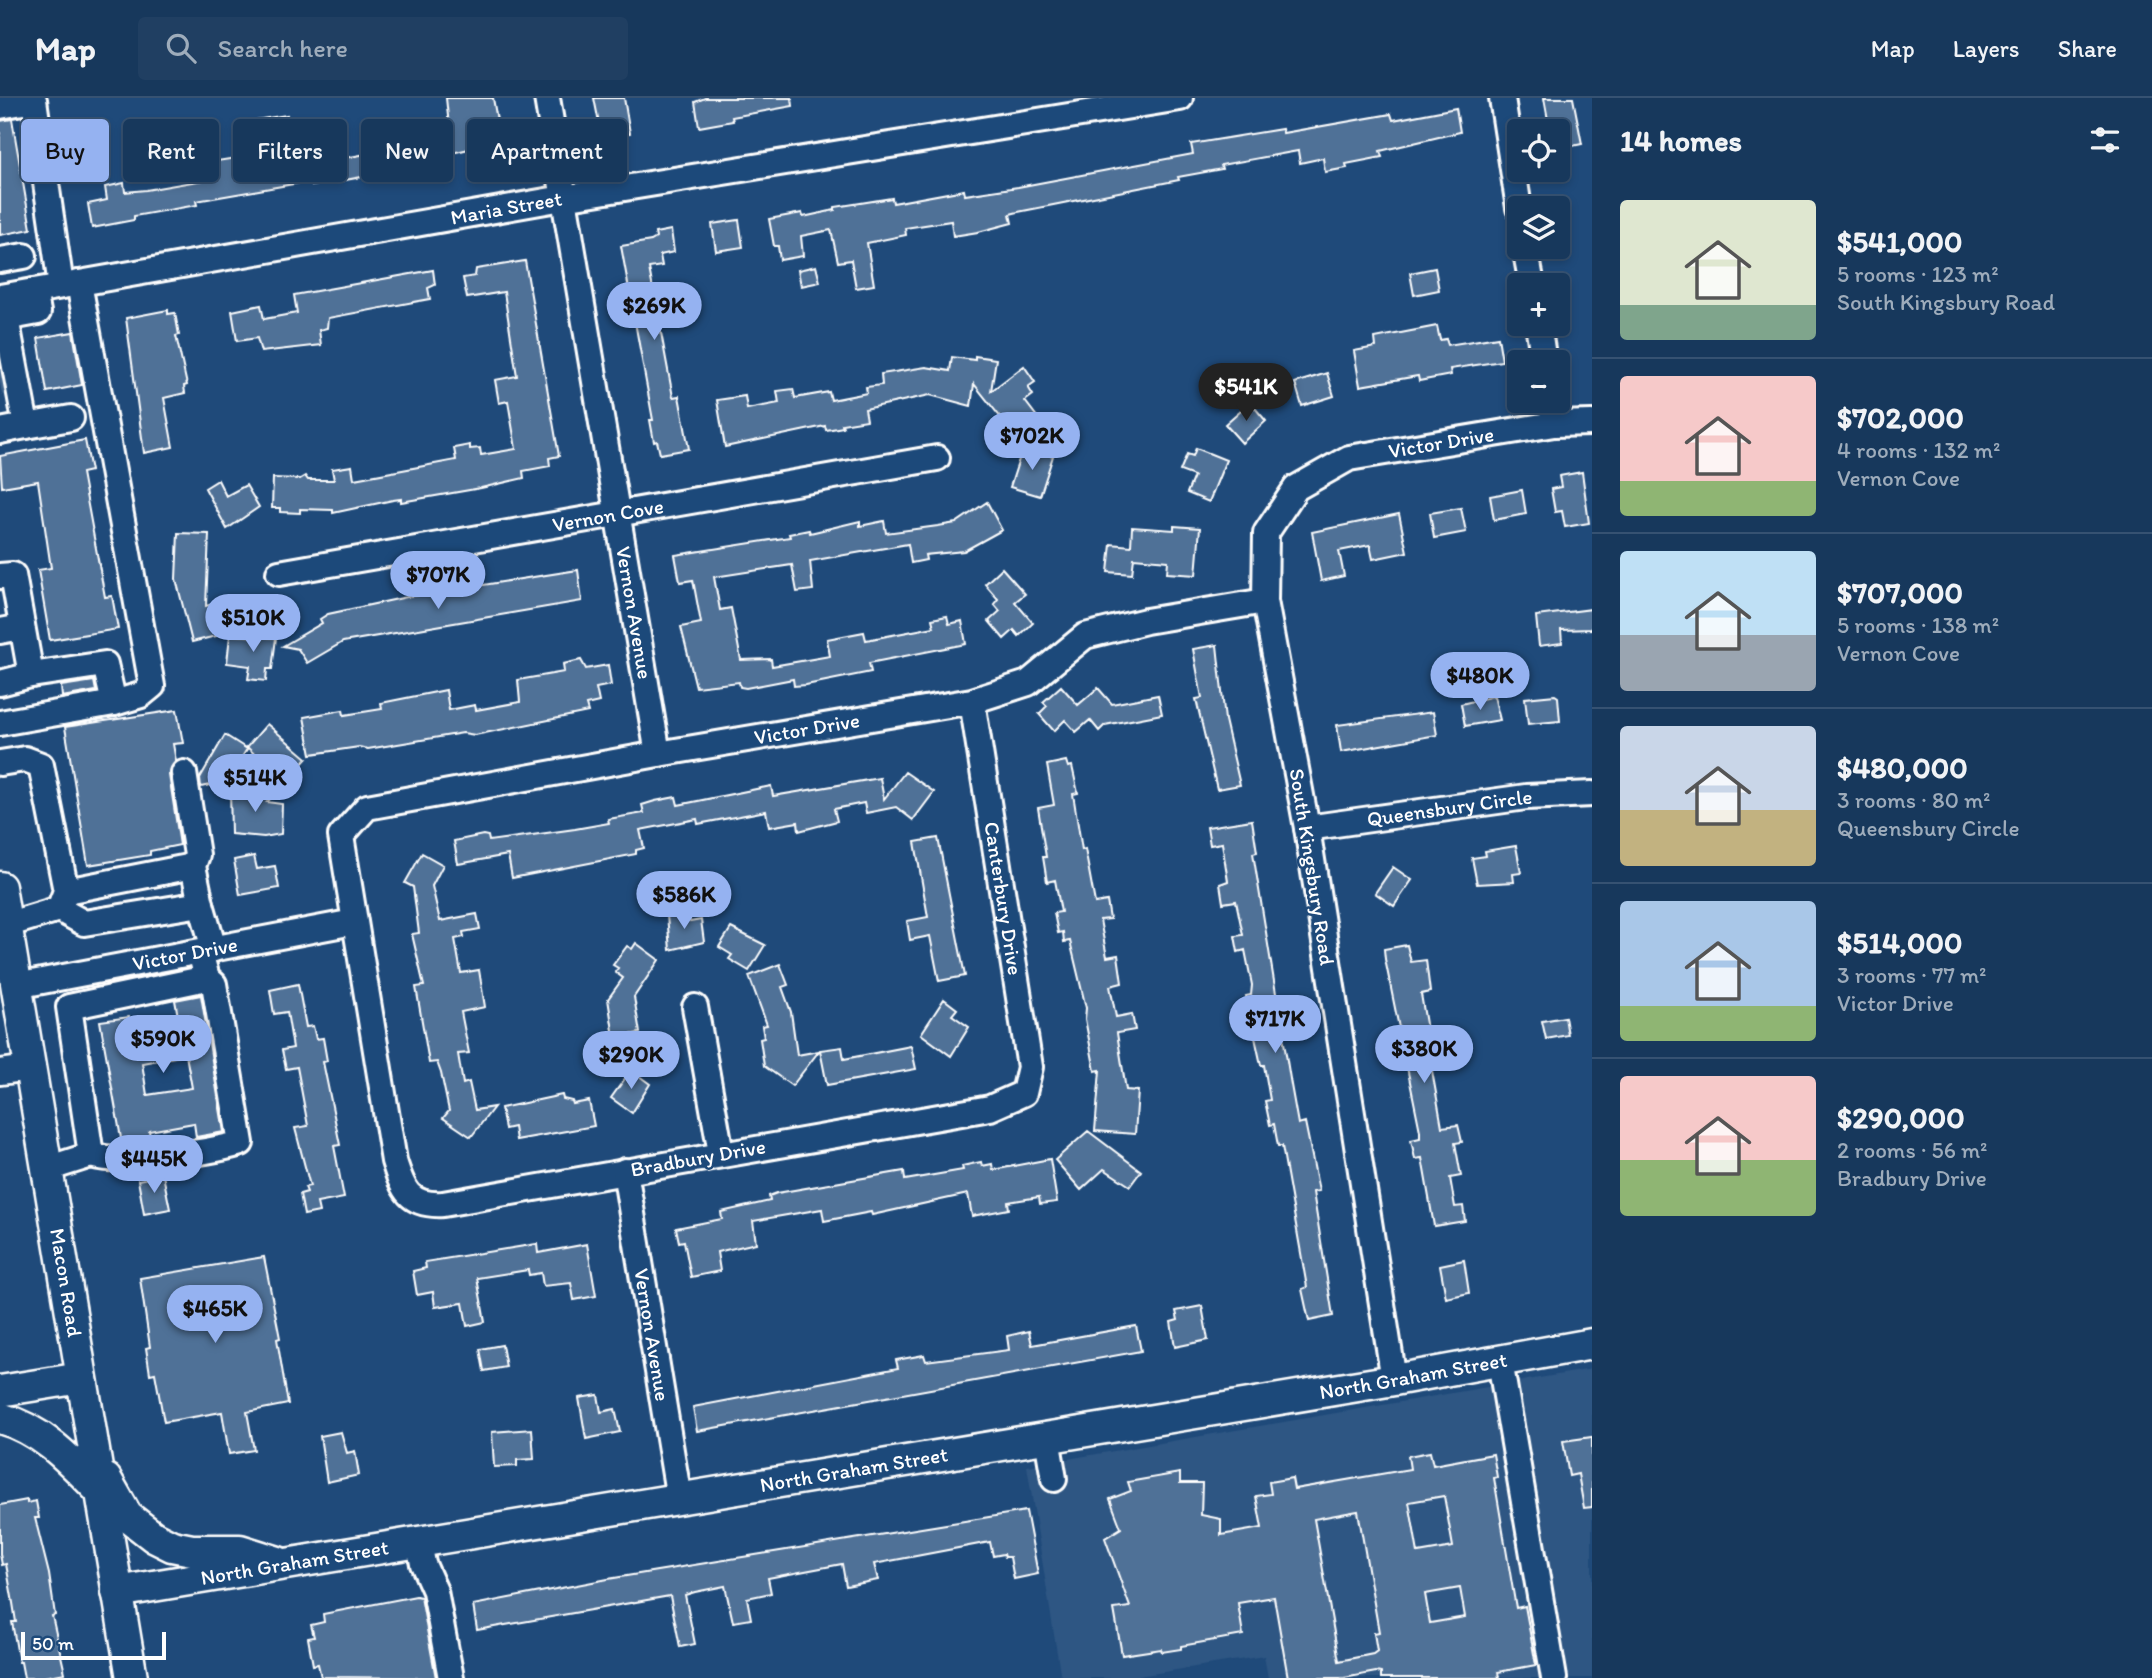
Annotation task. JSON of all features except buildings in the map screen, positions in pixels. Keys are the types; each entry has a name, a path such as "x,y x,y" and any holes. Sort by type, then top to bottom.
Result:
{"main road":[{"name":"Macon Road","path":"2,907 132,1678"},
{"name":"North Graham Street","path":"117,1592 1394,1380 1592,1344"},
{"path":"0,1391 81,1378"},
{"path":"0,1418 43,1437 101,1492"},
{"path":"95,1458 127,1516 154,1538 172,1546 192,1550 240,1550 285,1564"}],"street":[{"name":"Vernon Avenue","path":"547,98 658,754"},
{"name":"Maria Street","path":"2,311 34,291 70,284 563,198 1180,98"},
{"path":"1502,98 1517,196"},
{"path":"0,106 34,100 152,686 141,695 114,703 0,723"},
{"path":"2,311 9,369 26,426"},
{"name":"Victor Drive","path":"1298,487 1349,458 1552,413 1592,423"},
{"path":"0,430 71,418"},
{"name":"Vernon Cove","path":"279,573 937,458"},
{"name":"South Kingsbury Road","path":"1298,487 1266,533 1265,601 1307,828 1394,1380"},
{"path":"0,576 13,575 11,629 31,675"},
{"name":"Victor Drive","path":"16,986 354,922 341,836 367,807 972,701 1028,683 1085,636 1146,621 1265,601"},
{"path":"0,683 31,675 105,664 114,703"},
{"name":"Canterbury Drive","path":"972,701 1030,1067 1024,1093"},
{"path":"0,763 25,759 41,765 62,900 84,923 201,904"},
{"path":"184,773 197,855 193,866 207,950 207,978"},
{"name":"Queensbury Circle","path":"1307,828 1526,797 1592,794"},
{"path":"2,907 62,900 193,866"},
{"name":"Bradbury Drive","path":"354,922 394,1161 401,1182 411,1198 426,1205 990,1108 1024,1093"},
{"path":"47,1169 91,1155 104,1159 127,1158 241,1143 212,980 207,978 69,1007 91,1155"},
{"path":"695,1007 721,1153"},
{"path":"0,1072 30,1068"},
{"name":"Vernon Avenue","path":"625,1171 679,1499"},
{"path":"1500,1361 1553,1678"},
{"path":"1047,1438 1054,1479"},
{"path":"419,1542 423,1564 435,1591 451,1678"}],"shaded area":[{"path":"1592,1369 1592,1678 1268,1678 1264,1656 1126,1678 1061,1678 1027,1466"}],"tunnel":[{"path":"0,383 5,382"}]}
